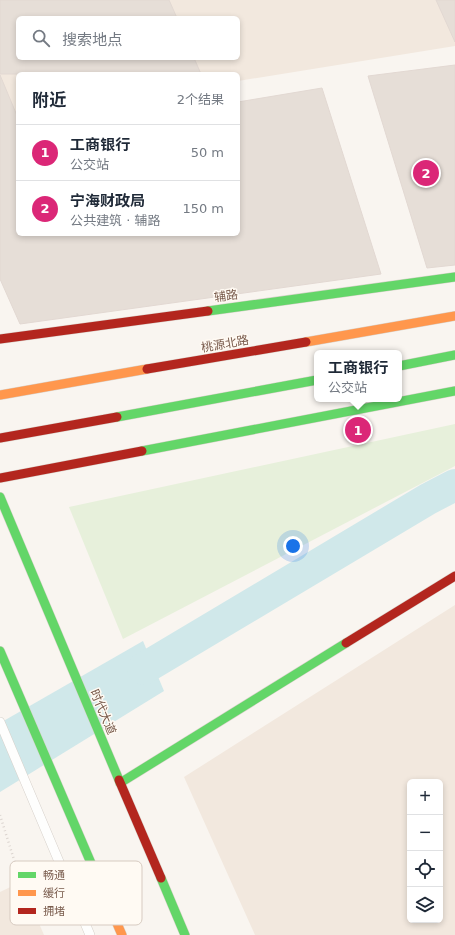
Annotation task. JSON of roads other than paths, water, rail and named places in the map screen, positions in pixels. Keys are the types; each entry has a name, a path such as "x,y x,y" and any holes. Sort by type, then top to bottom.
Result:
{"main road":[{"name":"辅路","path":"0,339 455,277"},
{"name":"桃源北路","path":"0,395 455,316"},
{"path":"402,365 455,355"},
{"path":"0,438 314,381"},
{"path":"402,401 455,391"},
{"path":"0,478 397,402"},
{"name":"时代大道","path":"0,497 185,935"},
{"path":"120,783 455,576"},
{"path":"0,651 90,861"},
{"path":"118,925 122,935"}],"lane":[{"path":"0,722 59,861"},
{"path":"86,925 90,935"}],"water":[{"path":"143,641 164,691 0,792 0,723"}],"waterway":[{"path":"143,669 428,499 455,485"}],"place":[{"name":"宁海财政局","path":"426,173"},
{"name":"工商银行","path":"358,430"}]}
